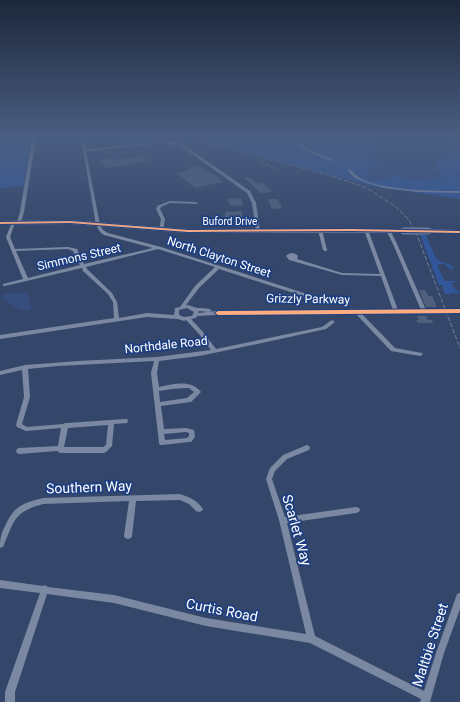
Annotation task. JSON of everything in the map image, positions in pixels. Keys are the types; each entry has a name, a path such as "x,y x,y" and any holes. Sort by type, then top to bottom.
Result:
{"highway":[{"name":"Buford Drive","path":"0,223 70,222 160,230 388,230 460,232"},
{"path":"103,233 108,228 122,227"}],"street":[{"path":"26,280 8,234 16,223 27,171"},
{"path":"88,171 98,225 103,233"},
{"path":"219,171 249,192 254,203 258,231"},
{"path":"350,171 355,178 383,186 421,192 460,192"},
{"path":"160,230 163,219 158,209 163,203 196,203"},
{"path":"320,230 325,250"},
{"path":"366,230 396,311"},
{"path":"388,230 396,244 424,311"},
{"name":"North Clayton Street","path":"103,233 159,248 305,295 314,301"},
{"path":"14,250 68,248 75,250 91,276 110,292 115,302 117,319"},
{"name":"Simmons Street","path":"5,285 159,248"},
{"path":"295,260 342,274 383,275"},
{"path":"178,317 175,314 179,308 197,286 218,267"},
{"path":"192,294 191,302 201,333"},
{"path":"147,316 179,308"},
{"name":"Grizzly Parkway","path":"179,308 356,311"},
{"path":"356,311 460,311"},
{"path":"356,311 393,350 420,354"},
{"name":"Grizzly Parkway","path":"188,319 195,316 216,312 356,311"},
{"path":"0,337 117,319 169,315 188,319 201,333 214,351"},
{"name":"Northdale Road","path":"0,373 25,367 157,359 214,351 324,328 332,322"},
{"path":"157,359 154,374 161,432"},
{"path":"25,367 27,397 19,425 26,429 125,421"},
{"path":"156,390 189,386 196,388 198,392 189,400 158,404"},
{"path":"60,448 62,452 107,448 111,422"},
{"path":"60,448 65,425"},
{"path":"20,451 60,448"},
{"name":"Scarlet Way","path":"307,448 285,457 272,470 269,480 283,520 311,639"},
{"name":"Southern Way","path":"0,545 13,517 26,505 43,501 180,497 192,502 199,509"},
{"path":"128,536 133,498"},
{"path":"283,520 356,510"},
{"name":"Curtis Road","path":"0,584 114,599 206,622 311,639 426,700"},
{"path":"10,702 10,692 45,589"},
{"name":"Maltbie Street","path":"426,700 460,597"}],"shaded area":[{"path":"0,171 26,171 23,186 0,188"},
{"path":"316,171 460,171 460,174 452,175 460,177 460,199 372,186"},
{"path":"370,171 437,171 441,174 440,177 416,180 394,176 375,181 362,177"},
{"path":"420,234 426,235 436,259 437,258 440,262 449,264 454,268 451,270 445,264 439,264 438,268 445,281 457,281 452,283 452,286 460,293 449,293 450,295 444,293 442,285 439,285"},
{"path":"5,293 27,293 32,309 24,311 16,308 3,297"}],"building":[{"path":"184,171 207,171 221,179 219,179 222,182 196,188 176,173"},
{"path":"248,177 257,183 261,182 272,192 260,193 244,178"},
{"path":"241,198 243,205 231,206 227,199"},
{"path":"268,199 278,199 282,208 272,209"},
{"path":"242,211 242,217 225,217 225,212"},
{"path":"419,290 425,290 428,296 432,296 437,307 426,307"},
{"path":"417,316 426,316 428,320 432,320 433,323 418,323 416,320 419,320"}],"waterway":[{"path":"439,177 450,184"}],"railway":[{"path":"313,171 365,187 395,206 409,220 417,235 460,348"}],"cycle path":[{"path":"0,223 70,222 188,231 352,230 460,232"},
{"path":"218,313 460,311"}]}
